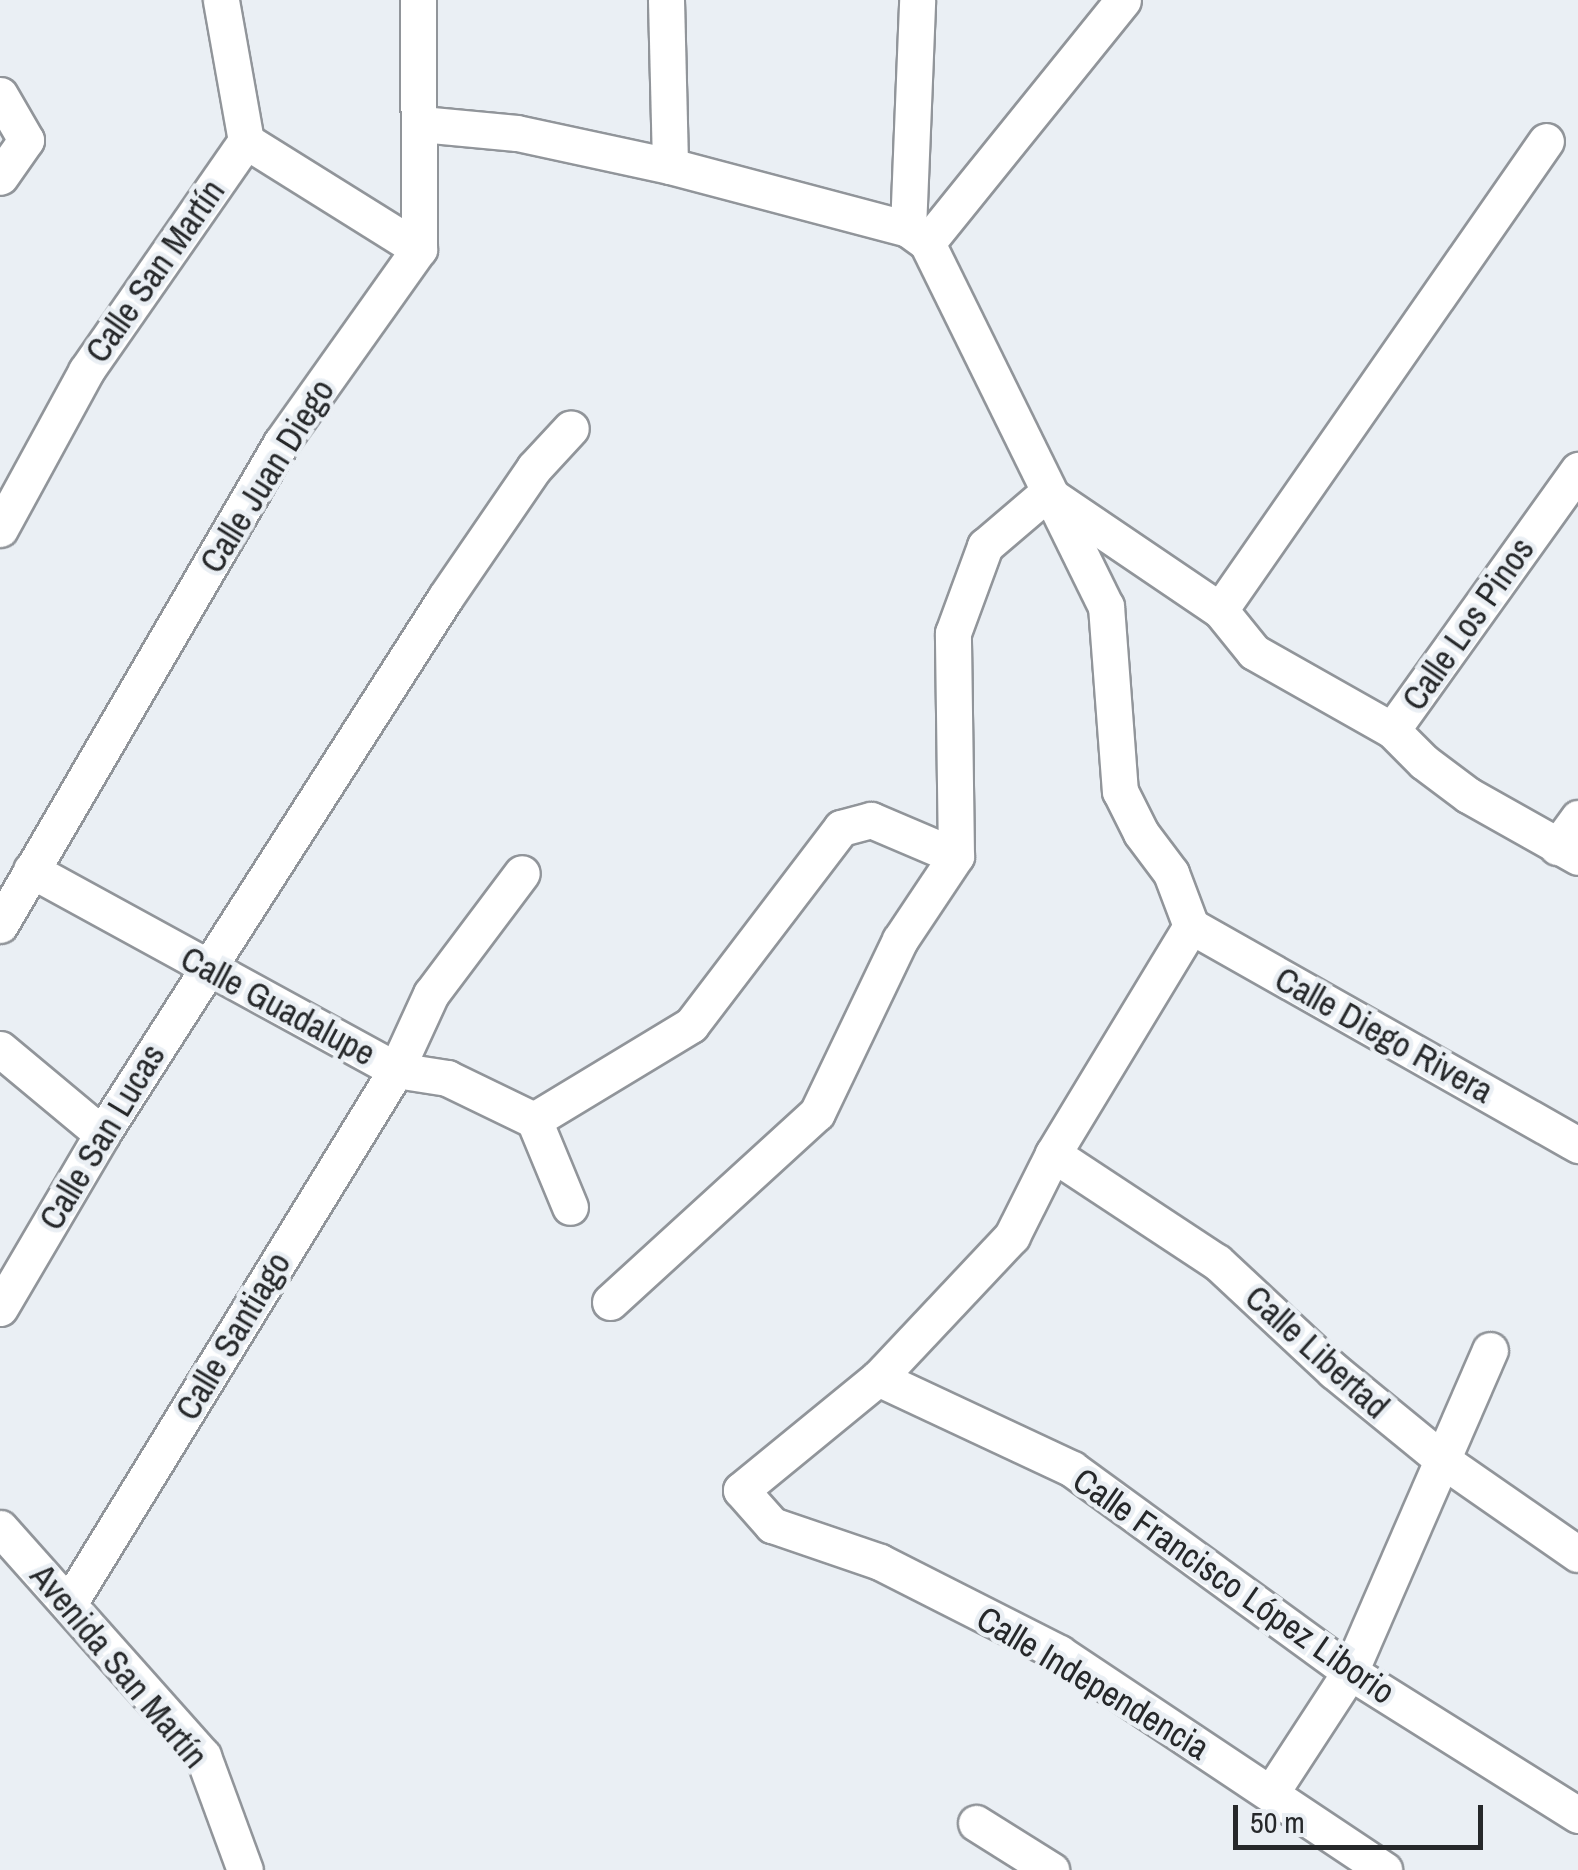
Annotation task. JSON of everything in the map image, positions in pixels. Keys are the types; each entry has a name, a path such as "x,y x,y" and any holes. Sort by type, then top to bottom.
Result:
{"street":[{"name":"Calle San Martín","path":"0,528 86,371 246,141 221,0"},
{"path":"418,0 419,249"},
{"path":"666,0 670,166"},
{"path":"878,1378 1012,1236 1053,1154 1191,926 1171,873 1141,834 1120,791 1106,606 918,236 917,0"},
{"path":"918,236 1123,0"},
{"path":"0,95 26,140 0,177"},
{"path":"421,124 517,133 670,166 918,236"},
{"path":"246,141 419,249"},
{"path":"1220,610 1546,141"},
{"name":"Calle Juan Diego","path":"2,911 31,870 281,443 419,249"},
{"name":"Calle San Lucas","path":"0,1308 102,1134 445,598 534,468 571,428"},
{"name":"Calle Los Pinos","path":"1392,730 1578,470"},
{"path":"1047,493 1220,610 1254,652 1392,730 1424,762 1468,795 1568,852 1578,818"},
{"path":"610,1302 817,1112 900,940 956,856 953,633 986,546 1047,493"},
{"path":"570,1206 534,1120 691,1025 842,828 871,820 956,856"},
{"name":"Calle Guadalupe","path":"31,870 396,1070 447,1078 534,1120"},
{"name":"Calle Santiago","path":"70,1602 396,1070 431,994 522,873"},
{"name":"Calle Diego Rivera","path":"1191,926 1578,1145"},
{"path":"0,1050 102,1134"},
{"name":"Calle Libertad","path":"1053,1154 1217,1262 1334,1371 1444,1461 1578,1554"},
{"path":"1271,1793 1350,1672 1490,1350"},
{"name":"Calle Independencia","path":"878,1378 740,1490 772,1526 880,1562 1059,1653 1384,1870"},
{"name":"Calle Francisco López Liborio","path":"878,1378 1072,1468 1350,1672 1578,1816"},
{"name":"Avenida San Martín","path":"0,1528 70,1602 203,1756 245,1870"},
{"path":"976,1823 1051,1870"}]}
